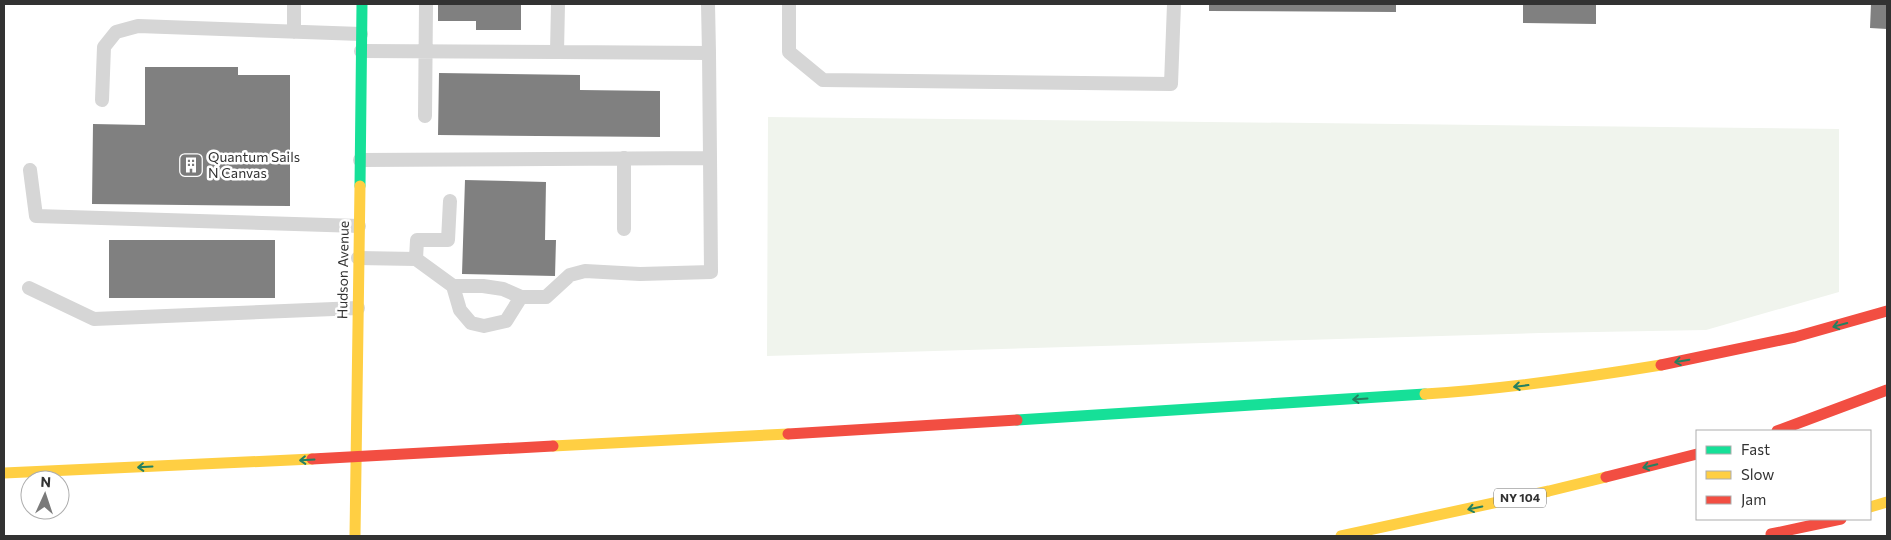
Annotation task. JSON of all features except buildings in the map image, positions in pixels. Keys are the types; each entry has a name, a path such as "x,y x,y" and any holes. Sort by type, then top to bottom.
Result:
{"main road":[{"name":"Hudson Avenue","path":"355,536 362,4"},
{"path":"4,473 356,458 831,432 1479,391 1586,377 1694,359 1795,337 1887,312"},
{"path":"1780,430 1887,390"},
{"path":"1787,430 1887,403"},
{"name":"NY 104","path":"1341,536 1549,491 1696,454"},
{"path":"1871,507 1887,502"},
{"path":"1871,513 1887,509"},
{"path":"1766,535 1822,520"},
{"path":"1766,535 1836,520"}],"lane":[{"path":"294,4 294,32"},
{"path":"425,116 426,4"},
{"path":"558,4 558,52"},
{"path":"358,258 416,259 453,286 483,286 503,289 521,297 546,297 570,275 585,271 640,274 711,272 708,4"},
{"path":"789,4 789,52 823,80 1171,84 1174,4"},
{"path":"102,100 104,47 116,32 138,26 362,34"},
{"path":"361,51 709,53"},
{"path":"624,158 624,229"},
{"path":"360,160 710,158"},
{"path":"30,170 36,216 359,226"},
{"path":"416,259 417,240 448,240 450,201"},
{"path":"453,286 460,310 471,323 484,326 506,321 521,297"},
{"path":"29,288 94,319 358,308"}],"shaded area":[{"path":"768,117 1839,129 1839,292 1706,330 1540,333 767,356"}],"traffic: fast":[{"path":"360,186 362,4"},
{"path":"1017,420 1425,394"}],"traffic: slow":[{"path":"355,536 360,186"},
{"path":"1425,394 1543,382 1661,365"},
{"path":"553,446 788,434"},
{"path":"4,473 312,459"},
{"path":"1341,536 1606,477"},
{"path":"1871,507 1887,502"}],"traffic: jam":[{"path":"1661,365 1795,337 1887,311"},
{"path":"1780,430 1887,390"},
{"path":"788,434 1017,420"},
{"path":"312,459 553,446"},
{"path":"1606,477 1696,454"},
{"path":"1771,534 1836,520"}],"place":[{"name":"Quantum Sails N Canvas","path":"191,165"}]}
